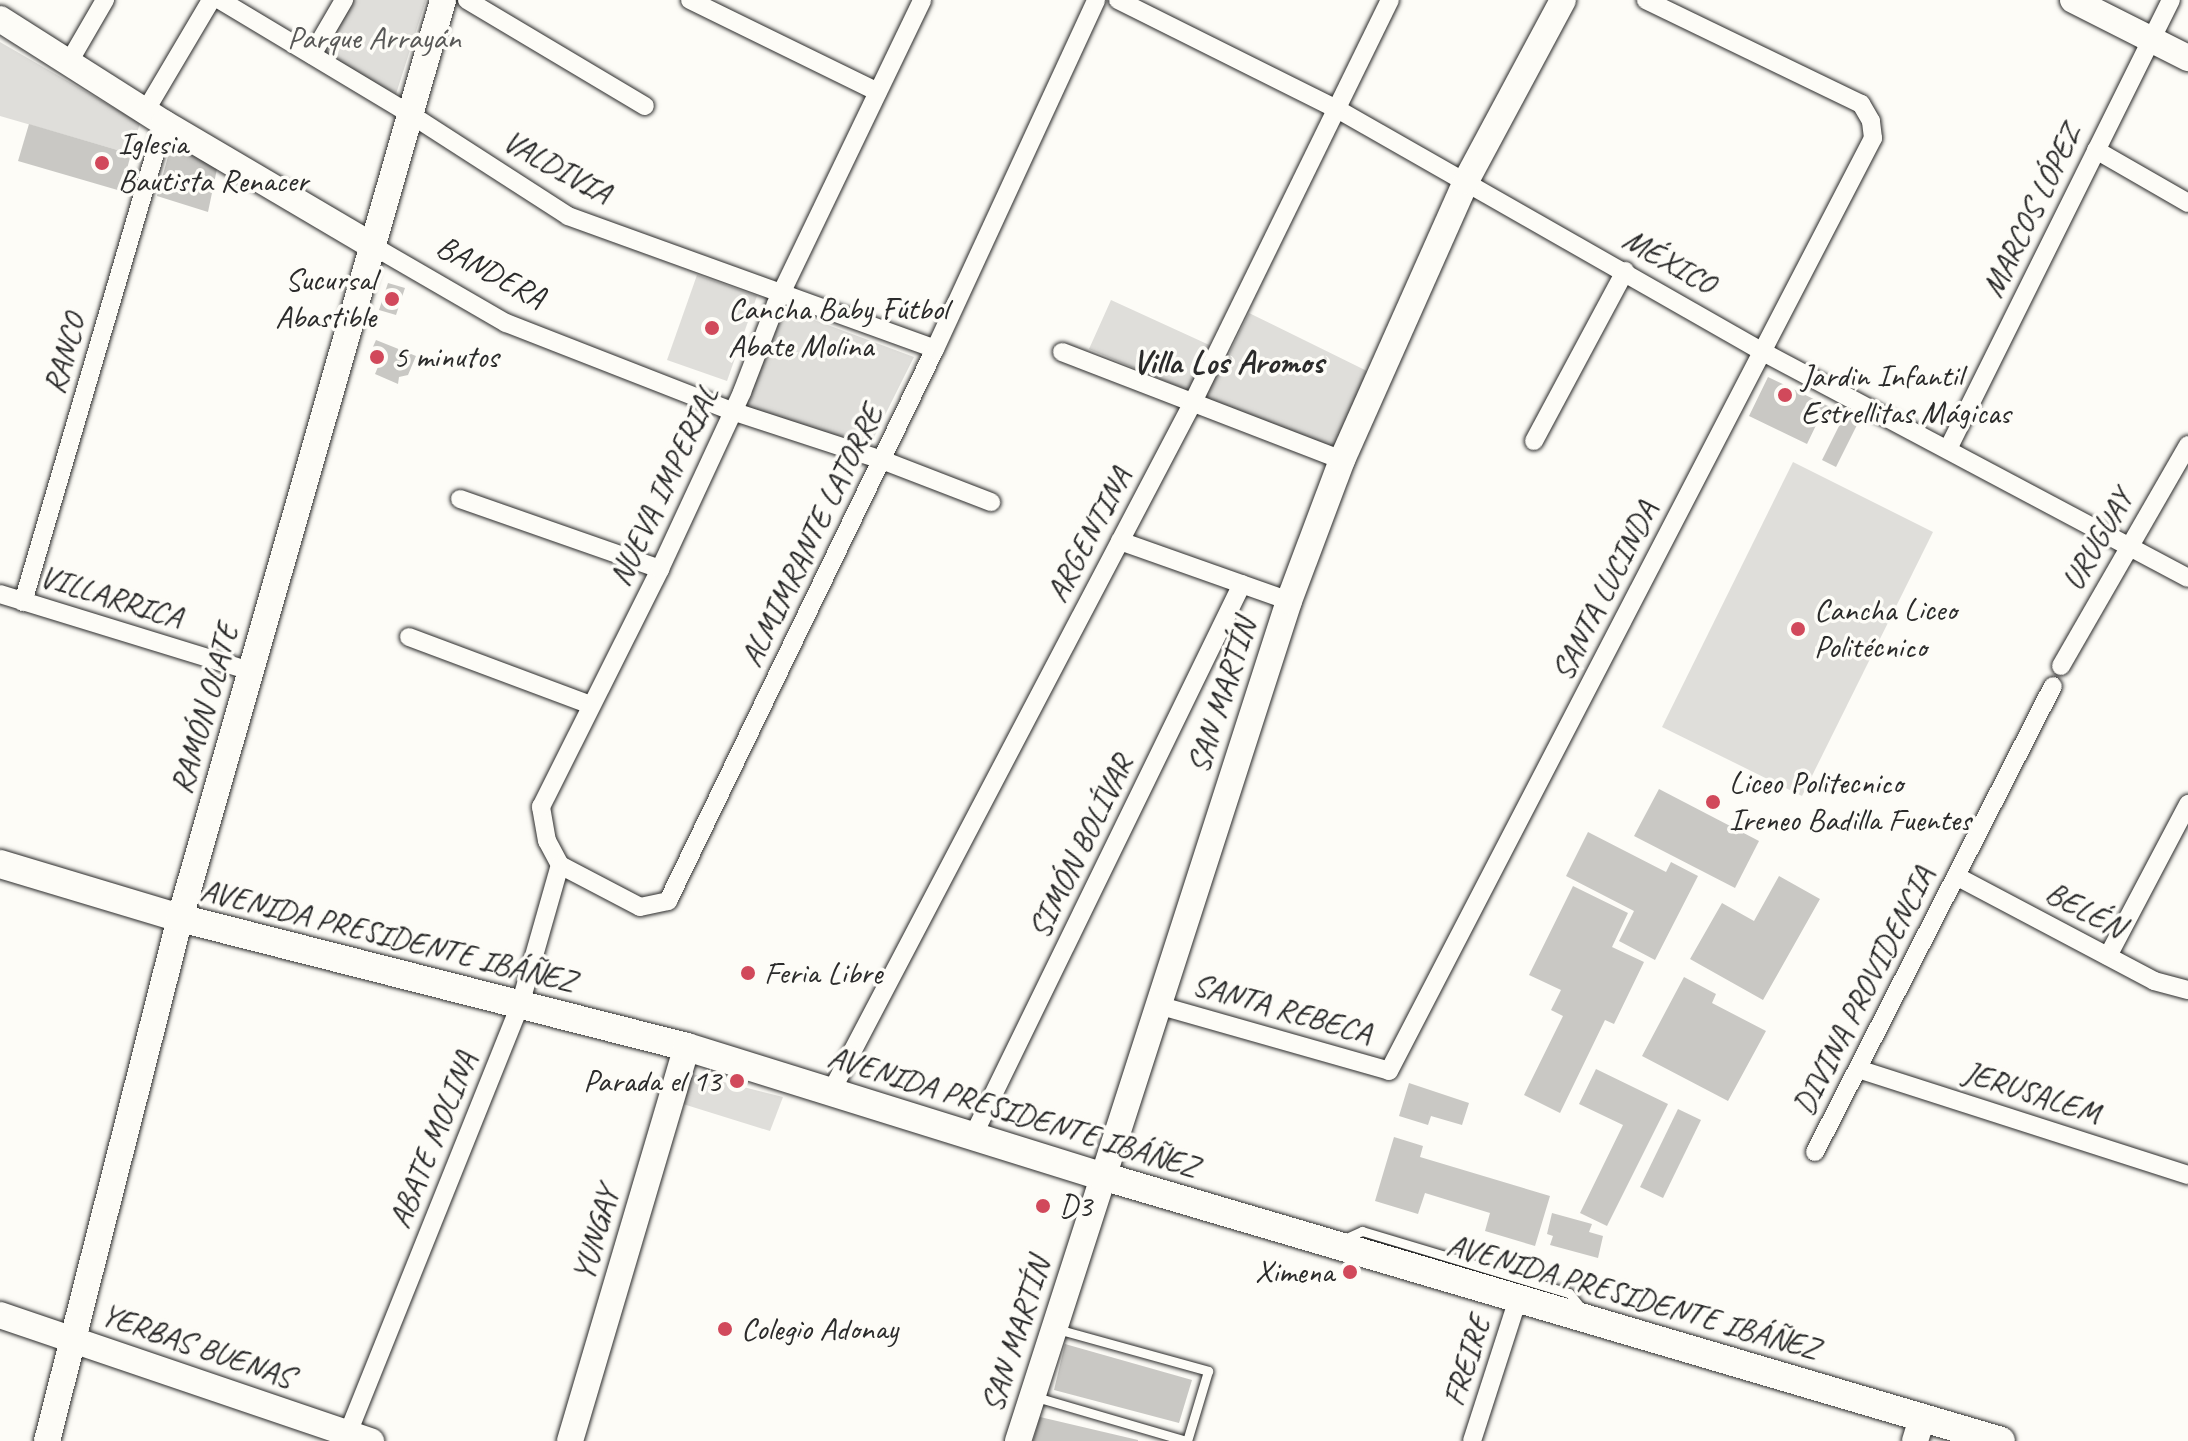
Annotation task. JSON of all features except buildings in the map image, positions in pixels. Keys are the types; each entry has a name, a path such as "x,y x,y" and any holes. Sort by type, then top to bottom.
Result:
{"main road":[{"name":"AVENIDA PRESIDENTE IBÁÑEZ","path":"0,864 180,918 687,1047 1102,1176 1592,1320 1919,1429 2001,1441"}],"street":[{"path":"69,62 105,0"},
{"name":"RANCO","path":"23,602 155,117 211,0"},
{"name":"VALDIVIA","path":"220,0 410,114 568,216 935,349"},
{"path":"312,55 344,0"},
{"name":"RAMÓN OLATE","path":"47,1441 180,918 443,0"},
{"path":"467,0 645,106"},
{"path":"690,0 878,92"},
{"name":"NUEVA IMPERIAL","path":"560,865 547,841 541,807 660,569 732,411 781,293 922,0"},
{"name":"ALMIMRANTE LATORRE","path":"560,865 640,907 668,901 935,349 1096,0"},
{"name":"MÉXICO","path":"1118,0 1337,109 1763,352 2188,578"},
{"name":"ARGENTINA","path":"831,1092 1192,404 1390,0"},
{"name":"SAN MARTÍN","path":"1018,1441 1289,601 1342,460 1466,181 1563,0"},
{"name":"SANTA LUCINDA","path":"1389,1071 1873,138 1871,121 1861,104 1646,0"},
{"path":"2073,0 2188,58"},
{"name":"MARCOS LÓPEZ","path":"1948,449 2171,0"},
{"name":"BANDERA","path":"0,19 155,117 506,323 732,411 882,460 991,502"},
{"path":"2096,150 2188,203"},
{"path":"1534,441 1625,271"},
{"path":"1062,352 1342,460"},
{"name":"URUGUAY","path":"2061,666 2188,445"},
{"path":"460,499 660,569"},
{"path":"1120,541 1289,601"},
{"name":"SIMÓN BOLÍVAR","path":"973,1136 1242,584"},
{"name":"VILLARRICA","path":"0,594 251,671"},
{"path":"409,637 591,705"},
{"name":"DIVINA PROVIDENCIA","path":"1815,1152 2053,686"},
{"path":"2108,956 2188,804"},
{"name":"ABATE MOLINA","path":"359,1437 520,1005 560,865"},
{"name":"BELÉN","path":"1956,876 2154,981 2188,990"},
{"name":"SANTA REBECA","path":"1158,1005 1389,1071"},
{"name":"YUNGAY","path":"570,1441 687,1047"},
{"name":"JERUSALEM","path":"1858,1069 2188,1175"},
{"name":"FREIRE","path":"1472,1441 1518,1299"},
{"name":"YERBAS BUENAS","path":"0,1315 359,1437"}],"lane":[{"path":"1334,1244 1362,1231 1569,1293 1592,1320"},
{"path":"1032,1396 1186,1441 1208,1371 1054,1328"}],"green space":[{"name":"Parque Arrayán","path":"347,0 426,0 396,94 317,51"},
{"path":"0,42 140,123 131,154 0,116"},
{"name":"Cancha Baby Fútbol Abate Molina","path":"697,275 757,296 727,381 667,360"},
{"path":"1111,300 1229,354 1249,313 1367,371 1335,453 1089,349"},
{"path":"782,308 914,357 867,451 737,407"},
{"name":"Cancha Liceo Politécnico","path":"1793,462 1933,532 1802,796 1662,727"},
{"path":"692,1074 783,1097 770,1131 683,1104"}],"place":[{"name":"Iglesia Bautista Renacer","path":"102,163"},
{"name":"Sucursal Abastible","path":"392,299"},
{"name":"Cancha Baby Fútbol Abate Molina","path":"712,328"},
{"name":"5 minutos","path":"377,357"},
{"name":"Jardin Infantil Estrellitas Mágicas","path":"1785,395"},
{"name":"Cancha Liceo Politécnico","path":"1798,629"},
{"name":"Liceo Politecnico Ireneo Badilla Fuentes","path":"1713,802"},
{"name":"Feria Libre","path":"748,973"},
{"name":"Parada el 13","path":"737,1081"},
{"name":"D3","path":"1043,1206"},
{"name":"Ximena","path":"1350,1272"},
{"name":"Colegio Adonay","path":"725,1329"}],"district":[{"name":"Villa Los Aromos","path":"1228,362"}]}
